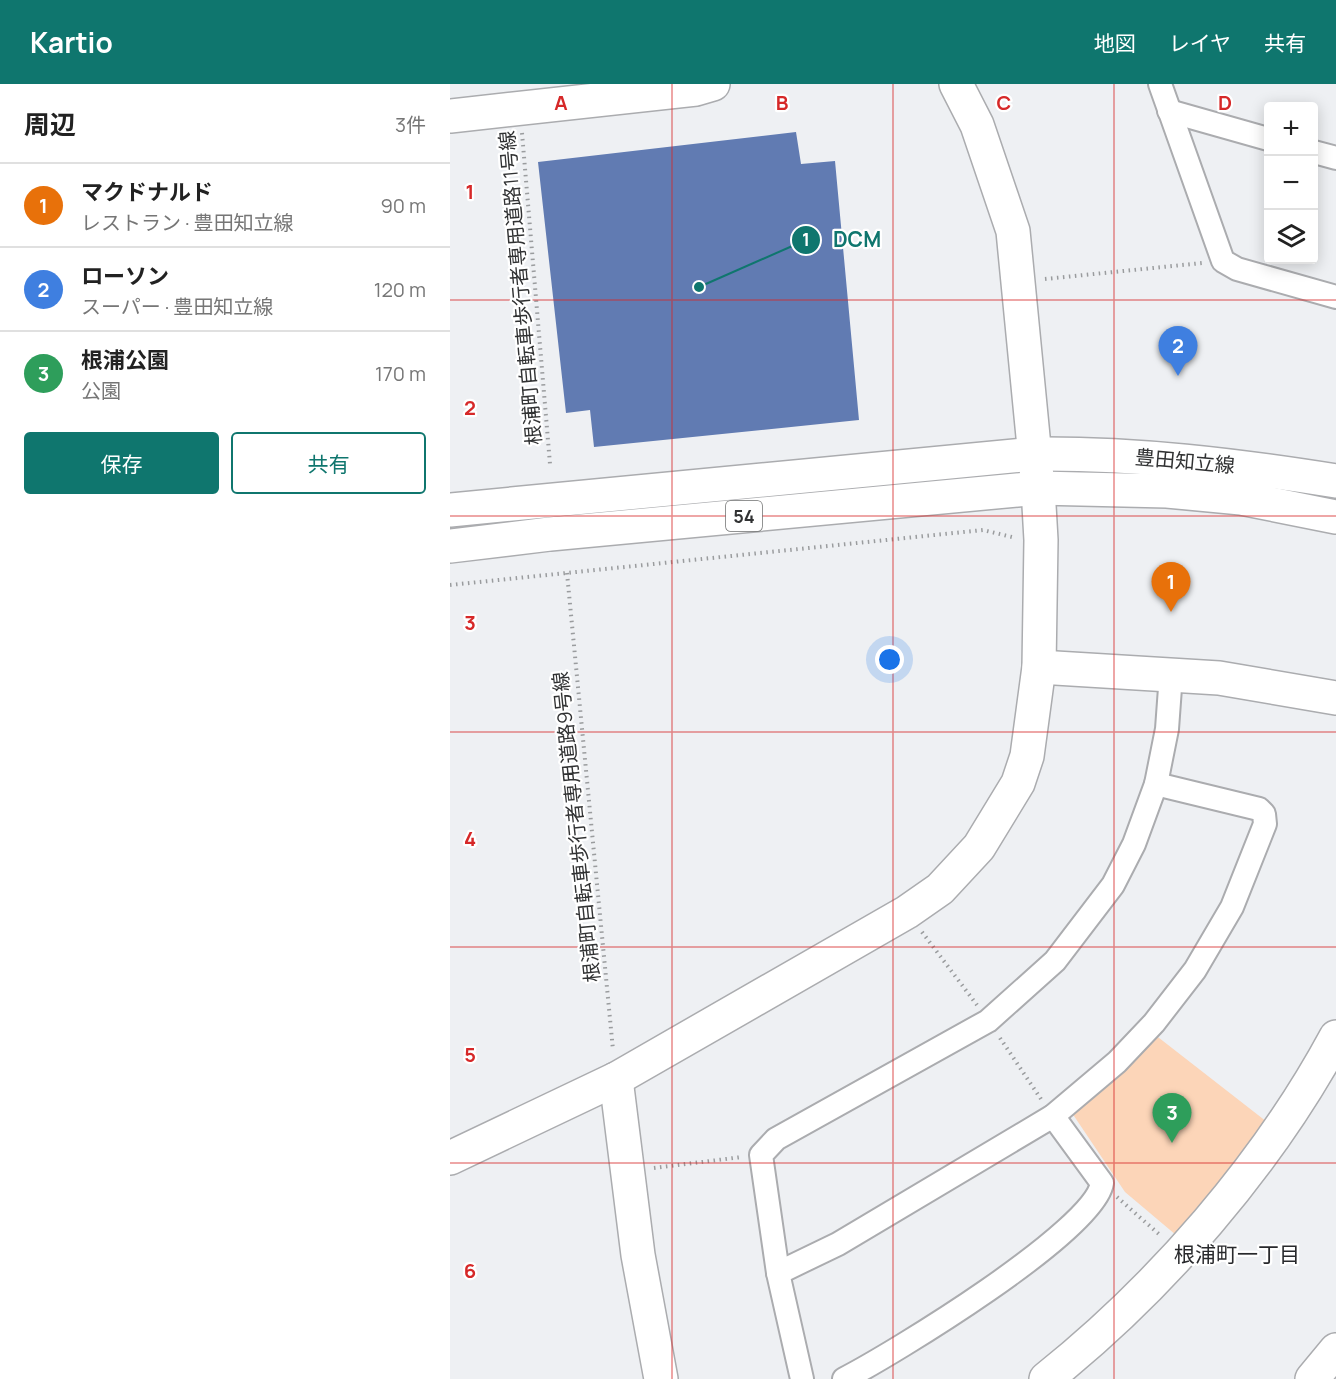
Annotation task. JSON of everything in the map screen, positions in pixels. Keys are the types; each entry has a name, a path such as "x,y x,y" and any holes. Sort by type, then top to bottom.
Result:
{"main road":[{"path":"450,116 696,89 713,84"},
{"path":"450,1158 616,1078 908,912 940,889 979,848 1018,783 1027,756 1039,667 1041,540 1038,489 1013,231 977,125 956,84"},
{"name":"豊田知立線","path":"1034,454 1087,453 1189,460 1336,481"},
{"name":"54","path":"450,510 1034,454"},
{"name":"豊田知立線","path":"1038,489 1199,494 1241,498 1336,517"},
{"name":"54","path":"450,546 550,534 1038,489"},
{"path":"1039,667 1219,678 1336,698"},
{"path":"1046,1379 1104,1329 1179,1252 1251,1168 1336,1037"},
{"path":"616,1078 626,1172 661,1379"},
{"path":"1312,1379 1336,1350"}],"street":[{"path":"1160,84 1223,261 1237,269 1336,297"},
{"path":"1169,111 1264,138"},
{"path":"1318,153 1336,158"},
{"path":"802,1379 778,1273 761,1155 776,1139 988,1021 1055,961 1113,885 1134,844 1156,784 1167,729 1171,674"},
{"path":"778,1273 838,1244 1053,1116 1135,1044 1195,970 1233,907 1265,824 1264,814 1259,809 1156,784"},
{"path":"844,1379 874,1364 959,1312 1041,1250 1087,1210 1101,1189 1102,1183 1053,1116"}],"path":[{"name":"根浦町自転車歩行者専用道路11号線","path":"520,110 550,464"},
{"path":"1018,282 1223,261"},
{"path":"450,585 983,530 1041,540"},
{"name":"根浦町自転車歩行者専用道路9号線","path":"567,573 616,1078"},
{"path":"908,912 988,1021 1053,1116"},
{"path":"626,1172 761,1155"},
{"path":"1102,1183 1179,1252"}],"shaded area":[{"path":"1154,1034 1267,1122 1238,1164 1176,1235 1125,1192 1072,1113 1123,1073"}],"building":[{"path":"796,132 801,164 835,161 859,420 594,447 590,410 566,413 538,162"}],"place":[{"name":"DCM","path":"699,287"},
{"name":"ローソン","path":"1178,376"},
{"name":"マクドナルド","path":"1171,612"},
{"name":"根浦公園","path":"1172,1143"}],"district":[{"name":"根浦町一丁目","path":"1237,1254"}]}
